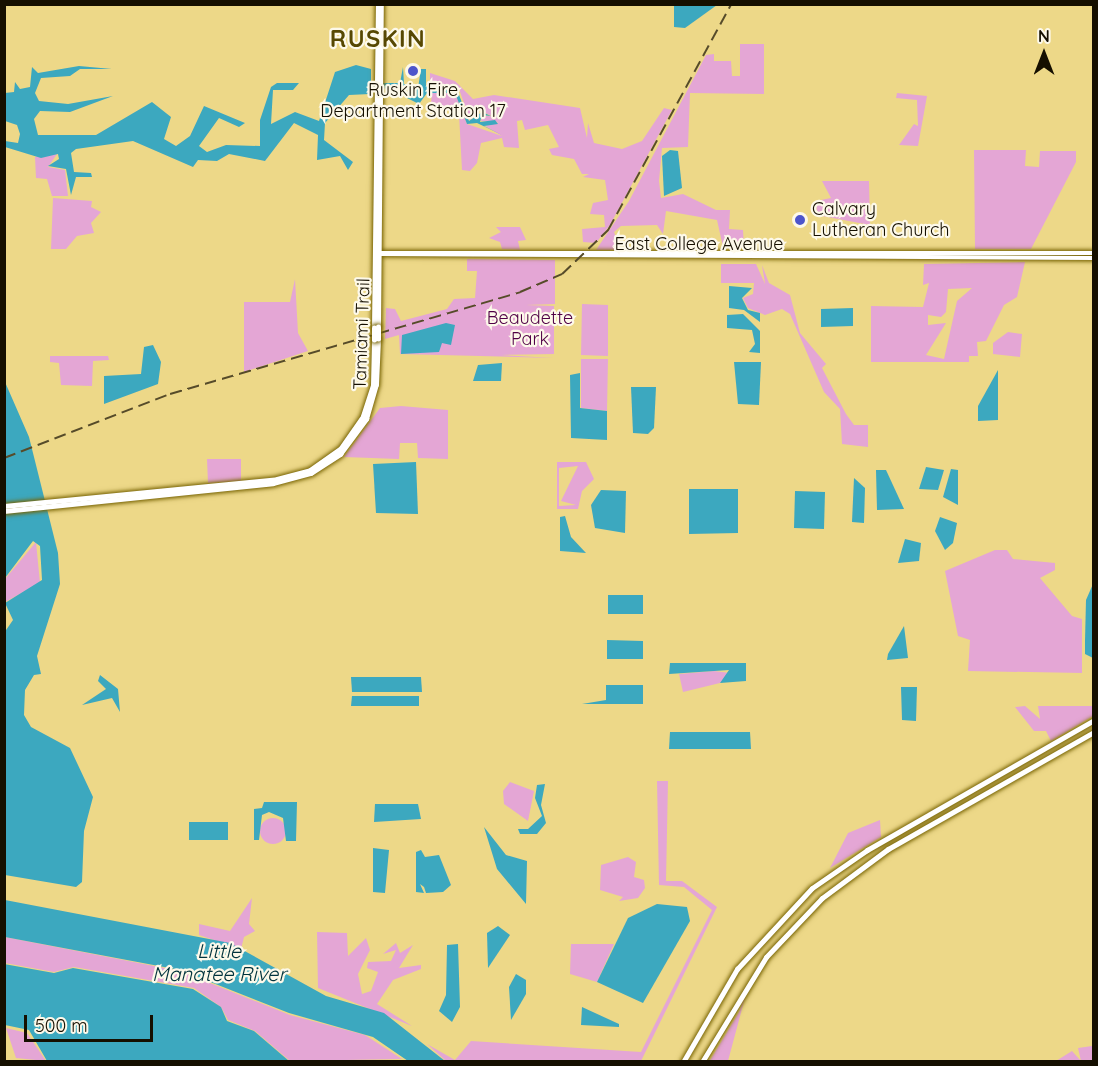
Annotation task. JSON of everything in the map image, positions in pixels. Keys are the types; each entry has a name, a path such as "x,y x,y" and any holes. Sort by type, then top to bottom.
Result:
{"highway":[{"path":"778,914 867,850 1094,720"},
{"path":"702,1062 751,977 801,918 870,861 1094,732"},
{"path":"700,1027 742,961 799,900"},
{"path":"769,960 801,918"},
{"path":"683,1062 714,995"}],"main road":[{"name":"Tamiami Trail","path":"4,511 273,483 317,470 345,448 366,419 376,385 375,253 380,5"},
{"name":"East College Avenue","path":"375,253 1094,258"},
{"name":"East College Avenue","path":"517,254 638,257 681,253 1094,253"},
{"name":"Tamiami Trail","path":"4,506 47,505"}],"green space":[{"path":"740,44 764,44 764,94 690,93 688,147 662,148 659,181 661,198 683,194 716,210 730,210 729,229 743,230 744,248 723,247 717,220 666,211 663,234 657,225 621,226 614,232 621,250 596,250 629,201 706,55 714,54 714,61 731,61 732,76 740,76"},
{"path":"430,73 455,81 473,99 494,95 580,108 587,138 588,123 594,143 622,149 642,141 664,108 672,110 610,225 596,243 583,242 582,229 605,227 604,215 590,214 593,203 608,200 605,180 583,177 589,174 582,174 574,159 552,155 549,149 559,147 548,125 525,130 522,120 517,121 519,148 504,147 502,138 481,143 477,163 470,171 462,170 459,114 431,103 432,93 455,93 467,124 502,136 485,126 499,122 481,121 482,116 492,116 479,110 470,120 459,89 430,87"},
{"path":"897,93 927,96 918,146 899,145 914,124 918,126 917,100 896,98"},
{"path":"974,150 1026,150 1025,166 1039,167 1040,151 1076,151 1076,162 1031,249 975,249"},
{"path":"57,154 48,167 65,170 68,196 52,196 47,179 36,178 35,157"},
{"path":"822,181 869,181 870,225 817,215 816,201 831,198"},
{"path":"53,198 92,201 91,207 101,212 91,223 94,233 77,236 66,249 51,249"},
{"path":"496,227 520,227 526,240 518,241 520,250 502,249 500,242 489,238 501,232"},
{"name":"Beaudette Park","path":"467,259 555,260 555,304 526,305 554,306 554,354 501,355 554,358 400,354 399,335 385,339 386,308 395,309 401,321 447,309 454,299 475,298 477,271 467,271"},
{"path":"1025,262 1017,297 1004,305 986,341 977,342 978,356 969,356 969,362 871,362 871,306 923,307 929,283 923,285 924,264","holes":["972,288 957,301 944,359 926,355 946,323 928,325 928,315 941,317 946,312 948,289"]},
{"path":"721,264 756,264 765,284 762,265 769,283 790,295 800,333 826,364 822,368 846,414 854,425 868,425 868,447 842,444 840,409 824,392 790,314 782,309 765,315 748,308 743,298 753,294 754,283 721,283"},
{"path":"295,279 298,333 308,351 244,372 244,302 290,302"},
{"path":"582,304 608,305 608,356 581,355"},
{"path":"1008,332 1022,334 1020,357 993,354 993,343"},
{"path":"50,356 108,356 109,360 93,361 92,386 61,385 59,363 50,362"},
{"path":"581,359 608,359 607,411 581,408"},
{"path":"401,406 448,410 448,459 418,458 417,443 400,443 399,459 344,457 380,408"},
{"path":"207,459 241,459 241,481 208,483"},
{"path":"557,462 586,462 594,479 582,491 578,509 557,509","holes":["578,466 561,501 576,505 559,506 559,468"]},
{"path":"36,542 40,583 5,602 5,579"},
{"path":"995,550 1007,550 1013,559 1055,563 1055,570 1040,578 1072,616 1082,619 1082,673 968,671 970,640 958,636 945,571"},
{"path":"714,671 730,673 720,683 683,692 679,674"},
{"path":"1025,706 1040,719 1038,706 1093,706 1093,716 1051,741 1046,731 1034,731 1015,707"},
{"path":"657,781 668,781 666,881 682,881 717,907 641,1061 446,1061 427,1044 455,1060 471,1041 641,1052 712,910 684,887 659,885"},
{"path":"510,782 534,791 528,821 504,804 503,791"},
{"path":"273,818 283,821 286,831 283,841 273,844 263,841 260,831 263,821"},
{"path":"880,820 881,837 830,868 848,833"},
{"path":"628,857 636,862 634,877 644,880 645,888 638,898 619,901 623,897 600,890 601,865"},
{"path":"252,898 249,924 255,931 244,937 241,949 199,935 199,924 230,931"},
{"path":"317,932 347,933 348,956 366,938 370,950 358,974 362,994 371,991 378,972 367,968 368,962 391,961 396,950 383,954 396,943 400,953 413,945 399,968 421,965 421,969 393,980 377,1004 412,1026 318,988"},
{"path":"5,937 180,971 290,1015 365,1035 402,1059 290,1061 255,1031 228,1020 221,1007 194,988 74,967 54,972 5,963"},
{"path":"571,944 614,944 597,982 570,974"},
{"path":"746,994 728,1061 709,1062 739,1012"},
{"path":"6,1028 27,1033 46,1061 16,1058"},
{"path":"1093,1037 1093,1061 1081,1061 1078,1048 1092,1046"},
{"path":"1072,1051 1081,1061 1056,1061"}],"water":[{"path":"674,4 717,5 685,28 674,27"},
{"path":"356,65 371,69 371,81 378,83 400,83 403,67 404,84 418,88 421,69 426,69 426,86 456,87 469,121 482,112 491,116 482,115 480,122 495,120 498,124 484,126 502,135 477,123 467,124 455,93 427,93 419,104 405,97 413,90 377,88 370,94 349,95 325,123 324,140 353,162 348,170 340,156 317,160 318,135 294,123 265,161 229,154 217,161 198,160 193,167 133,141 76,149 71,153 74,172 91,173 92,177 76,177 71,195 66,169 48,166 59,159 58,154 41,158 5,147 5,141 18,143 20,134 17,125 5,121 5,93 14,92 15,82 20,89 30,87 32,67 38,73 79,66 112,69 80,69 70,76 41,78 35,93 39,101 68,104 113,96 70,112 40,111 34,119 38,135 96,135 152,102 171,117 164,139 176,146 190,136 204,106 245,123 239,127 219,118 199,146 207,152 226,145 260,146 260,120 271,87 277,83 299,83 293,90 273,90 271,124 295,112 319,121 335,72"},
{"path":"670,150 678,151 682,188 664,196 662,156"},
{"path":"729,286 752,288 742,298 748,310 760,313 760,322 744,310 729,308"},
{"path":"853,308 853,326 821,327 821,309"},
{"path":"743,314 760,331 760,353 749,352 755,344 752,330 727,328 727,315"},
{"path":"446,323 455,325 451,345 442,343 439,352 401,354 402,335"},
{"path":"153,345 161,362 158,384 104,404 104,376 141,374 144,347"},
{"path":"734,362 761,362 759,405 738,404"},
{"path":"502,363 501,381 473,381 478,365"},
{"path":"998,370 998,420 978,421 978,406"},
{"path":"580,373 580,408 607,411 607,440 571,438 570,375"},
{"path":"5,382 29,437 58,553 60,584 37,656 41,674 34,675 25,690 24,715 31,727 70,748 93,797 84,831 82,882 76,887 5,875 4,633 13,620 5,603 42,580 40,546 33,541 5,578"},
{"path":"631,387 656,387 654,428 648,434 633,433"},
{"path":"416,462 418,514 376,513 373,464"},
{"path":"926,467 944,470 938,490 919,489"},
{"path":"951,469 958,470 958,505 943,497"},
{"path":"876,470 886,470 904,509 877,510"},
{"path":"854,478 865,488 864,523 852,522"},
{"path":"689,489 738,489 738,533 689,534"},
{"path":"601,490 626,491 625,533 595,528 591,505"},
{"path":"795,491 825,492 824,529 794,528"},
{"path":"565,516 571,537 586,553 560,551 560,517"},
{"path":"940,517 957,523 953,543 945,550 935,531"},
{"path":"905,539 921,543 919,561 898,563"},
{"path":"1093,584 1093,658 1085,654 1085,641 1086,600"},
{"path":"608,595 643,595 643,614 608,614"},
{"path":"904,626 908,658 887,660 888,654"},
{"path":"607,640 643,641 643,659 607,659"},
{"path":"670,663 746,663 746,681 720,683 729,670 669,674"},
{"path":"100,675 118,689 120,712 112,698 82,705 106,689 98,681"},
{"path":"351,677 421,677 422,692 352,692"},
{"path":"606,685 643,685 643,704 582,704 606,700"},
{"path":"901,687 917,687 916,721 902,720"},
{"path":"352,696 419,696 419,706 351,706"},
{"path":"670,732 750,732 751,749 669,749"},
{"path":"545,784 541,805 546,823 537,834 520,834 518,829 528,829 542,816 535,798 537,785"},
{"path":"264,802 297,802 296,841 286,841 283,818 269,812 262,815 259,840 254,840 254,809 262,808"},
{"path":"375,804 418,804 421,819 374,822"},
{"path":"189,822 228,822 228,840 189,840"},
{"path":"484,827 506,855 527,861 526,904 497,869"},
{"path":"373,848 389,850 385,893 373,892"},
{"path":"421,850 425,857 439,855 451,885 443,892 426,893 420,884 424,893 416,892 416,852"},
{"name":"Little Manatee River","path":"5,900 230,943 326,996 384,1013 445,1061 408,1061 373,1037 289,1013 180,970 5,937"},
{"path":"657,904 687,907 690,921 643,1003 597,982 628,918"},
{"path":"498,926 510,935 488,968 487,933"},
{"path":"458,944 460,1007 452,1022 439,1011 446,995 447,945"},
{"path":"4,964 54,973 73,968 193,989 221,1007 227,1021 254,1031 289,1061 47,1061 29,1030 5,1025"},
{"path":"516,974 526,980 526,994 511,1020 509,987"},
{"path":"582,1007 619,1024 619,1027 581,1025"}],"railway":[{"path":"4,458 170,394 520,292 562,274 608,230 731,4"}],"place":[{"name":"Ruskin Fire Department Station 17","path":"413,71"},
{"name":"Calvary Lutheran Church","path":"800,220"}],"district":[{"name":"RUSKIN","path":"378,39"}]}
